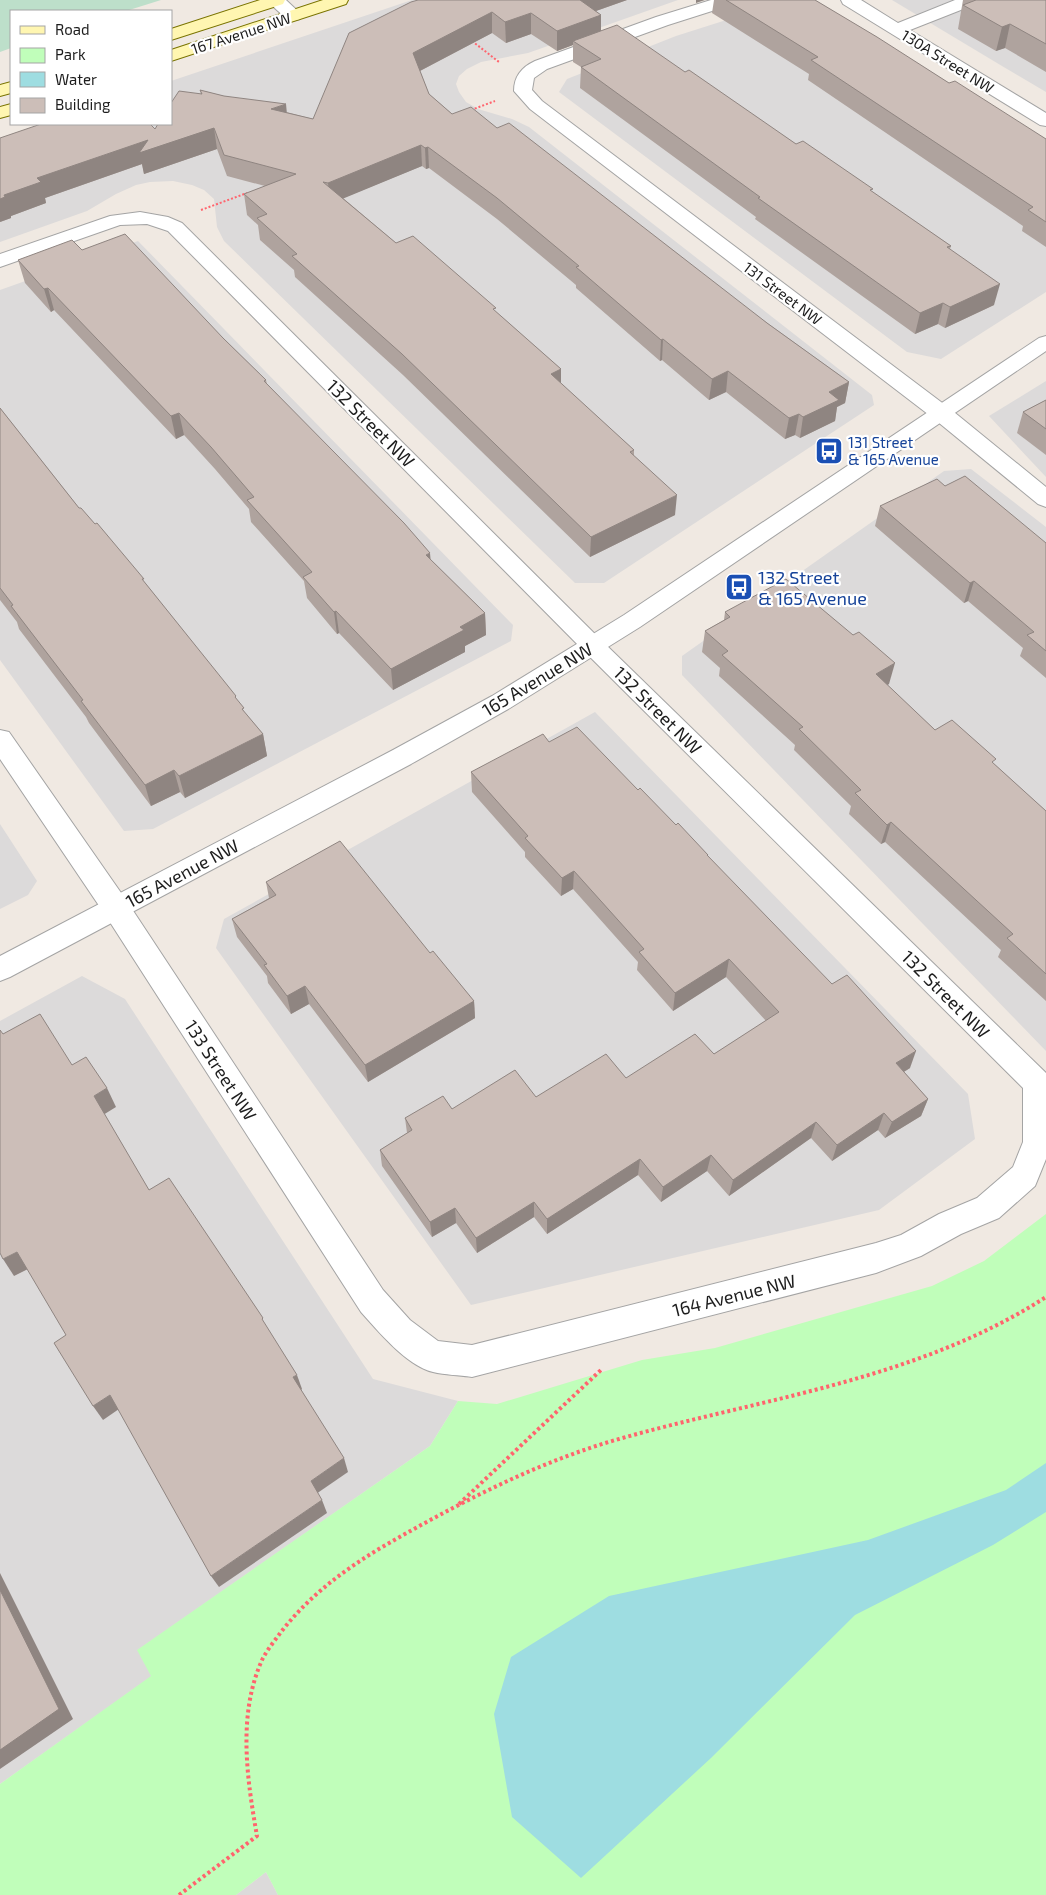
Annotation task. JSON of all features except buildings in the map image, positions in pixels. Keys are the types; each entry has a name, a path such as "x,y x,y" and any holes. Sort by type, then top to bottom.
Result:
{"main road":[{"name":"167 Avenue NW","path":"172,35 276,0"},
{"name":"167 Avenue NW","path":"172,56 340,0"}],"street":[{"path":"276,0 294,15"},
{"path":"523,85 532,70 541,65 728,0"},
{"name":"130A Street NW","path":"849,0 1046,121"},
{"path":"897,29 970,0"},
{"name":"131 Street NW","path":"523,85 536,105 940,413 1046,499"},
{"path":"0,261 106,222 132,218 161,220"},
{"name":"132 Street NW","path":"161,220 180,232 593,646 1037,1083 1038,1142 1024,1176 988,1208"},
{"name":"165 Avenue NW","path":"0,969 446,733 593,646 1046,342"},
{"name":"133 Street NW","path":"0,740 116,908 372,1300 399,1331 432,1356 472,1361"},
{"name":"164 Avenue NW","path":"472,1361 876,1258 910,1246 950,1224 988,1208"}],"path":[{"path":"469,38 523,85 470,110"},
{"path":"161,220 249,193"},
{"path":"179,1895 257,1836 252,1808 246,1737 250,1700 264,1658 294,1614 320,1589 365,1556 530,1470 620,1438 841,1386 941,1351 985,1331 1046,1297"},
{"path":"455,1508 615,1356 644,1318"}],"shaded area":[{"path":"412,0 678,0 528,53 481,62 467,69 459,76 456,84 459,92 466,102 478,109 512,119 529,127 872,395 874,405 604,583 575,583 224,241 217,227 214,199 204,190 173,181 136,185 87,211 0,242 0,139 42,125 172,125 172,81"},
{"path":"789,0 1046,146 1046,292 941,359 907,352 559,92 567,79 676,36"},
{"path":"892,0 1046,0 1046,92 1002,66"},
{"path":"138,241 513,625 511,641 153,829 124,831 0,660 0,290"},
{"path":"1046,381 1046,477 989,416"},
{"path":"971,469 1046,527 1046,1051 682,675 682,656 944,471"},
{"path":"595,712 968,1094 975,1139 879,1210 471,1305 216,948 224,919"},
{"path":"0,824 37,881 28,895 0,909"},
{"path":"82,976 125,999 373,1379 458,1401 430,1446 138,1650 152,1676 0,1784 0,1021"},
{"path":"266,1872 278,1895 236,1895"}],"green space":[{"path":"0,0 161,0 129,10 10,10 10,48 0,52"},
{"path":"1046,1214 1046,1895 278,1895 266,1872 236,1895 0,1895 0,1784 151,1676 137,1650 430,1446 458,1401 497,1404 642,1360 715,1348 932,1286 984,1261"}],"water":[{"path":"1046,1463 1046,1512 993,1545 855,1615 711,1758 581,1878 512,1817 494,1714 511,1657 609,1596 868,1540 1006,1490"}],"place":[{"name":"131 Street & 165 Avenue","path":"829,451"},
{"name":"132 Street & 165 Avenue","path":"739,587"}]}
